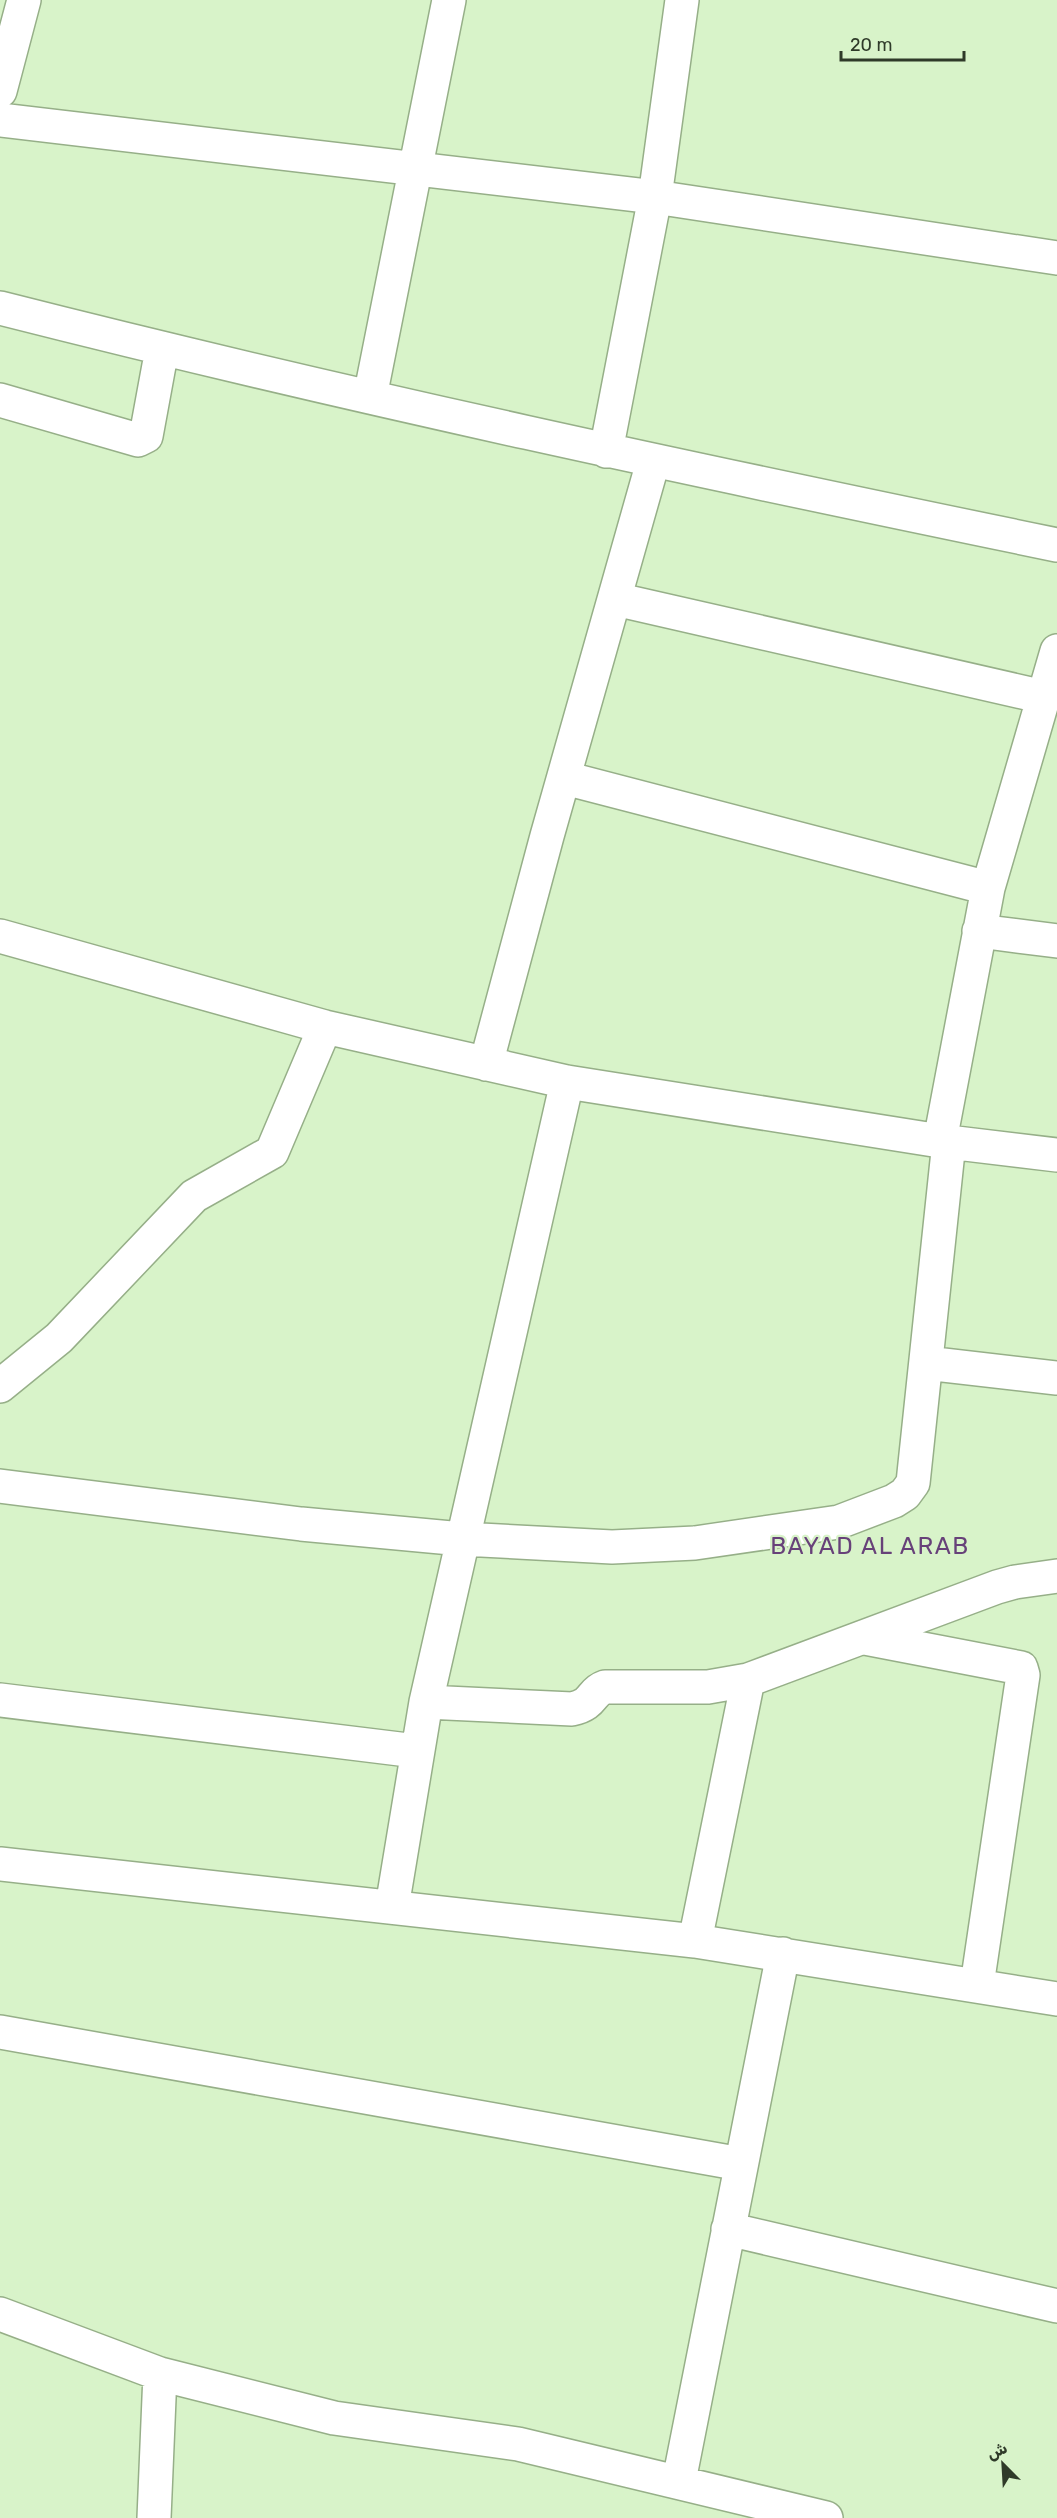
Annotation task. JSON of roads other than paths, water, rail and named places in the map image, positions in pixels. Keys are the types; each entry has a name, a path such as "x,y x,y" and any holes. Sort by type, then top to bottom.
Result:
{"street":[{"path":"0,91 24,0"},
{"path":"370,397 448,0"},
{"path":"606,451 655,197 682,0"},
{"path":"0,120 416,167 655,197 1057,258"},
{"path":"0,308 162,349 653,462 1057,544"},
{"path":"0,400 138,440 146,436 162,349"},
{"path":"486,1064 653,462"},
{"path":"615,599 1044,696"},
{"path":"0,1486 301,1524 462,1539 612,1547 695,1543 839,1522 894,1501 905,1494 913,1483 945,1141 979,931 988,888 1057,651"},
{"path":"565,778 988,888"},
{"path":"979,931 1057,941"},
{"path":"0,936 325,1027 567,1082 945,1141 1057,1155"},
{"path":"0,1386 59,1338 194,1196 272,1152 325,1027"},
{"path":"392,1907 416,1751 426,1702 567,1082"},
{"path":"926,1363 1057,1378"},
{"path":"426,1702 572,1709 590,1703 598,1691 605,1687 708,1687 748,1680 997,1587 1057,1576"},
{"path":"865,1638 1021,1668 1023,1675 977,1986"},
{"path":"696,1941 748,1680"},
{"path":"0,1700 416,1751"},
{"path":"0,1864 696,1941 1057,1999"},
{"path":"679,2481 783,1954"},
{"path":"0,2032 741,2164"},
{"path":"728,2229 1057,2306"},
{"path":"0,2314 160,2374 334,2418 518,2445 679,2481 826,2518"},
{"path":"154,2518 160,2374"}],"district":[{"name":"BAYAD AL ARAB","path":"870,1546"}]}
